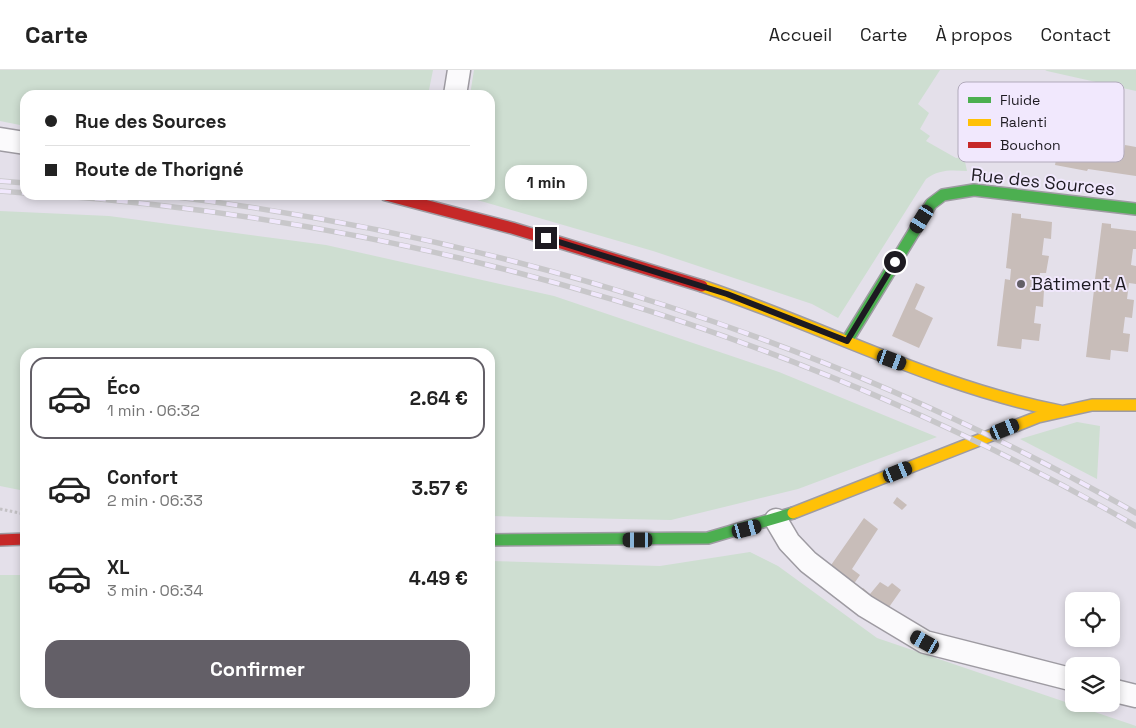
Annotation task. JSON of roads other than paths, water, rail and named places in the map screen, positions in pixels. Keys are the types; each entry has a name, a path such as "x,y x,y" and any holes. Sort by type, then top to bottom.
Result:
{"street":[{"path":"456,90 459,70"},
{"path":"0,139 20,142"},
{"name":"Rue des Sources","path":"847,341 932,204 943,195 974,190 1136,209"},
{"path":"436,200 703,286 919,370 1020,405 1060,411"},
{"path":"495,540 708,538 776,520 976,440 1060,411 1092,405 1136,405"},
{"path":"776,520 789,542 808,562 864,606 925,642 1065,678"},
{"path":"0,540 20,539"},
{"path":"1120,692 1136,696"}],"railway":[{"path":"0,181 20,183"},
{"path":"0,191 20,193"},
{"path":"102,200 193,209 335,232 474,262 612,299 748,345 880,398 1010,458 1136,526"},
{"path":"197,200 289,213 416,238 541,269 665,305 786,348 905,397 1022,452 1136,513"}],"place":[{"name":"Bâtiment A","path":"1021,284"}]}
